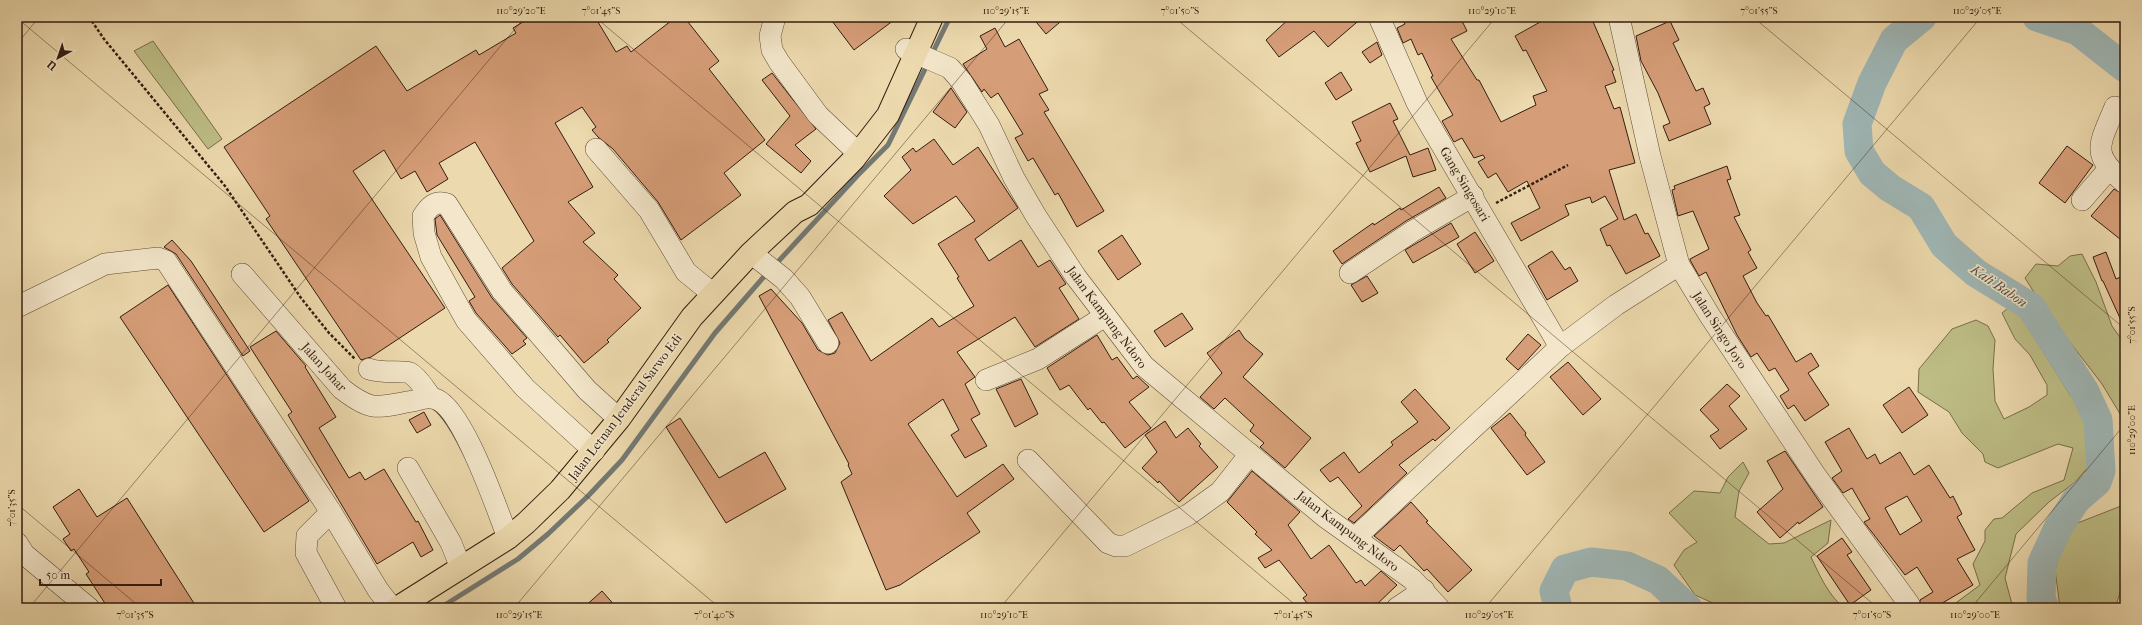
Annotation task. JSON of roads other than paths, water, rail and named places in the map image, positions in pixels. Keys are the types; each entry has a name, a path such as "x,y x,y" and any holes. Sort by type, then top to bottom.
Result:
{"main road":[{"name":"Jalan Letnan Jenderal Sarwo Edi","path":"914,52 920,17"},
{"name":"Jalan Letnan Jenderal Sarwo Edi","path":"397,608 508,538 560,490 594,451 619,419 692,317 713,294 756,257 795,212 802,199 854,150 914,52 932,17"}],"street":[{"path":"775,17 770,36 772,50 779,62 818,115 854,150"},
{"name":"Gang Singosari","path":"1379,17 1417,102 1524,288 1560,347"},
{"name":"Jalan Singo Joyo","path":"1619,17 1650,156 1679,265 1714,323 1816,476 1909,604"},
{"name":"Jalan Kampung Ndoro","path":"914,52 943,65 955,73 972,96 989,126 1014,178 1036,216 1105,316 1151,374 1325,517 1356,537 1418,585 1439,608"},
{"path":"2115,107 2102,138 2101,149 2103,162 2125,183"},
{"path":"596,149 649,210 686,272 713,294"},
{"path":"2082,200 2109,169"},
{"path":"594,451 524,388 466,320 431,257 424,233 423,216 433,204 440,202 447,204 502,291 587,390 619,419"},
{"path":"1350,273 1413,231 1477,204"},
{"path":"756,257 784,279 800,296 828,343"},
{"path":"17,307 105,264 162,258 166,261 224,347 331,512 378,590 392,608"},
{"path":"1356,537 1560,347 1616,305 1679,265"},
{"name":"Jalan Johar","path":"242,274 342,389 359,402 372,407 432,397"},
{"path":"986,380 1038,359 1105,316"},
{"path":"370,369 378,373 409,372 432,397 443,403 449,409 471,446 508,538"},
{"path":"1028,460 1108,543 1116,546 1125,546 1188,516 1220,492 1250,454"},
{"path":"408,468 451,543 461,568"},
{"path":"331,512 307,536 306,553 336,608"},
{"path":"17,543 24,554 89,608"},
{"path":"1397,608 1418,585"}],"waterway":[{"path":"931,56 950,17"},
{"name":"Kali Babon","path":"1922,17 1894,40 1872,83 1857,124 1859,151 1872,173 1890,188 1921,207 1944,245 1976,273 2031,307 2084,390 2098,420 2101,471 2097,482 2076,500 2058,528 2042,563 2041,599 2045,608"},
{"name":"Kali Babon","path":"2037,17 2078,31 2125,68"},
{"path":"775,265 858,175 888,145 928,63"},
{"path":"440,608 518,559 548,534 588,496 622,460 715,333 768,272"},
{"name":"Kali Babon","path":"1558,608 1554,591 1565,569 1591,562 1627,566 1658,580 1688,608"}]}
